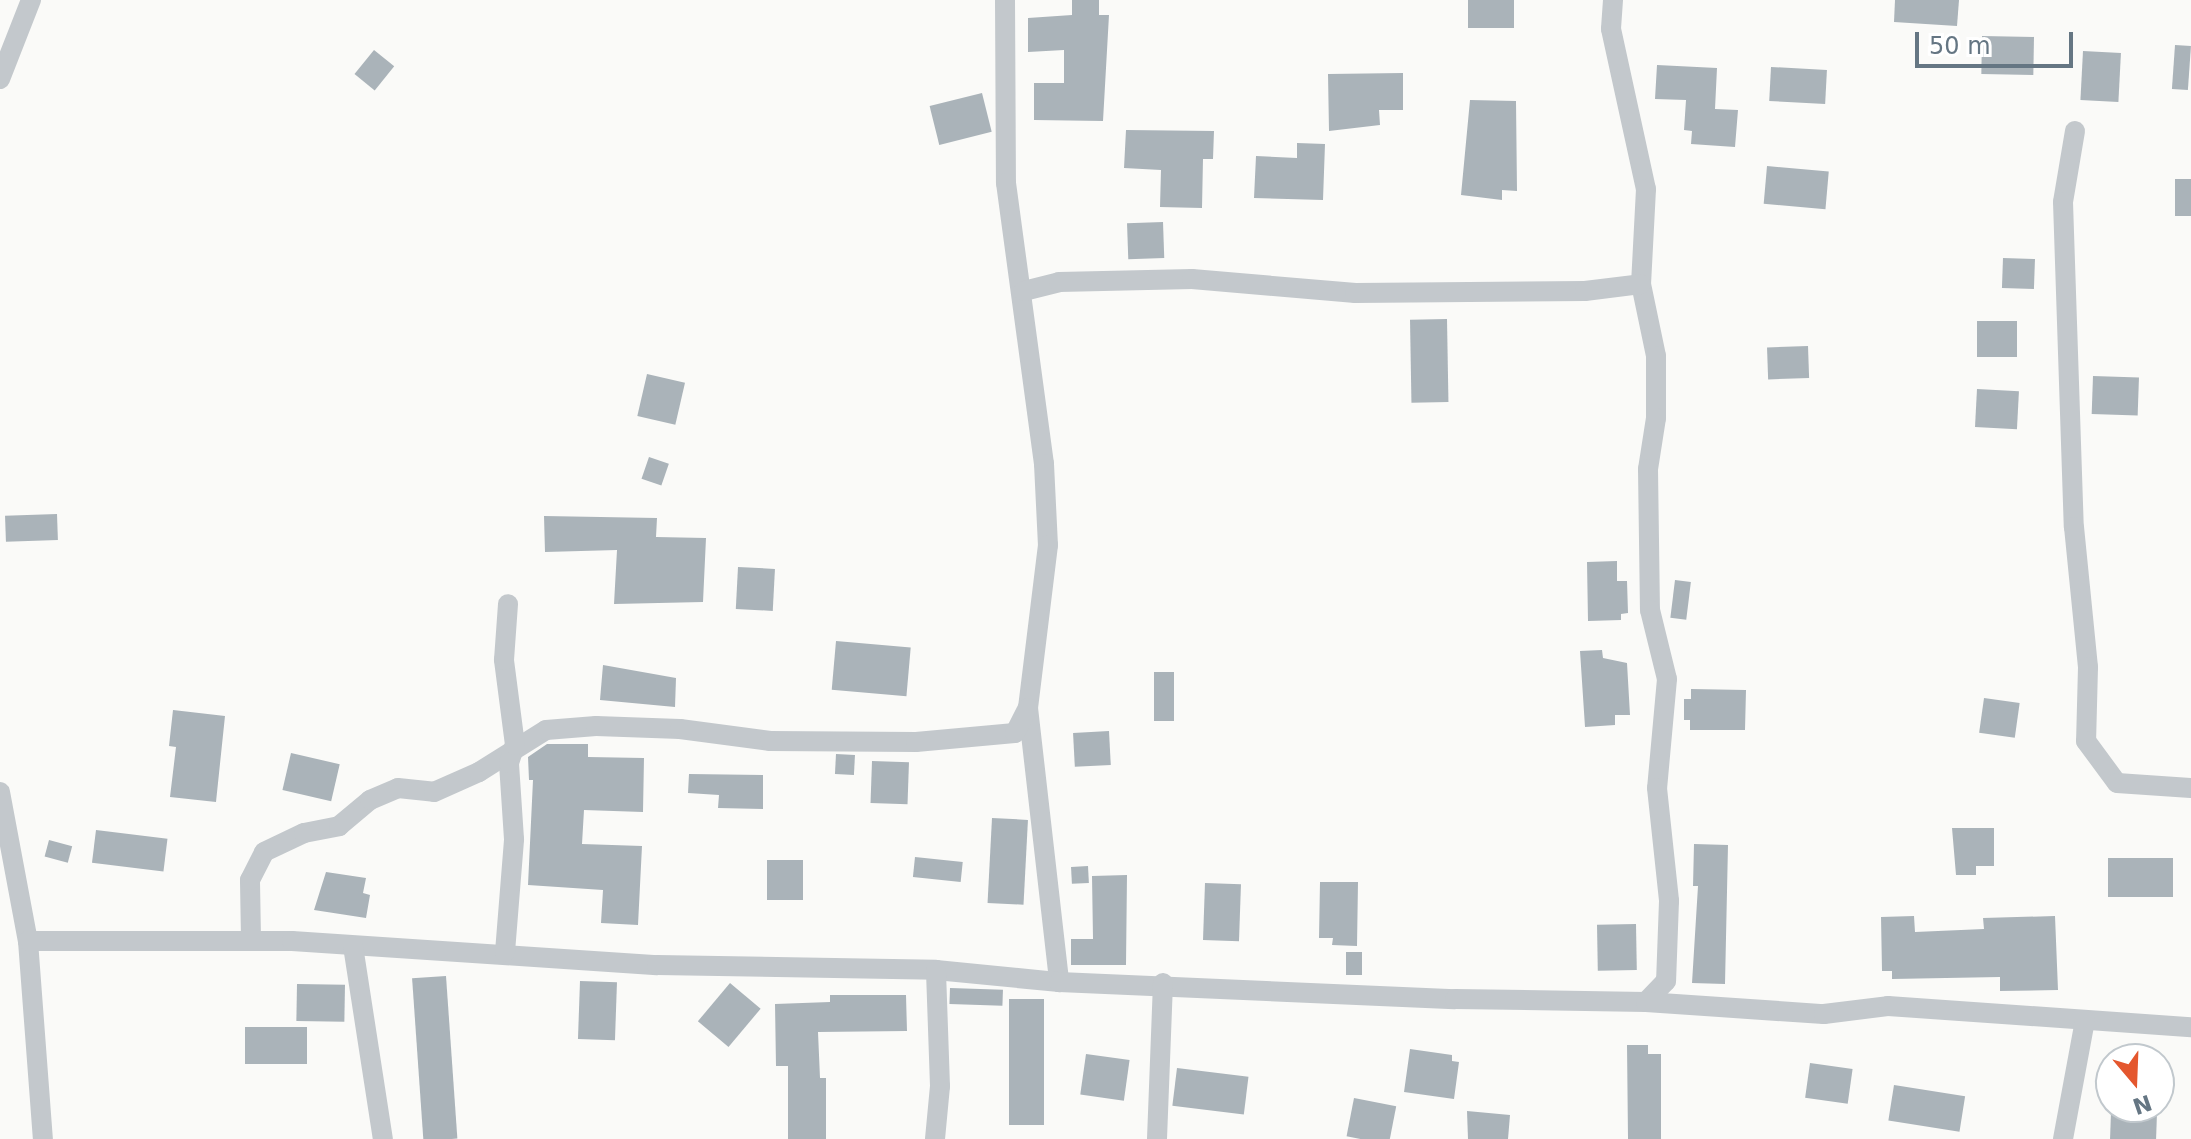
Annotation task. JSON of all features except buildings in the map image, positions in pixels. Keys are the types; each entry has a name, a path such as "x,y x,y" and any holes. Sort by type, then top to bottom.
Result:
{"street":[{"path":"0,79 31,0"},
{"path":"1005,0 1006,183 1024,291 1033,402 1044,464 1048,545 1028,708 1059,982"},
{"path":"1613,0 1611,29 1646,189 1641,284 1656,356 1656,418 1648,469 1650,610 1667,679 1657,788 1669,901 1666,981 1646,1002"},
{"path":"2075,131 2063,202 2074,527 2088,667 2086,741 2117,783 2191,788"},
{"path":"1024,291 1059,282 1192,279 1355,293 1585,291 1641,284"},
{"path":"505,952 514,839 509,763 515,745 504,660 508,604"},
{"path":"251,939 250,880 264,852 304,833 339,826 370,800 398,788 434,792 479,772 515,745 546,730 596,726 770,741 916,742 1015,733 1028,708"},
{"path":"0,792 28,941 43,1139"},
{"path":"28,941 251,939 505,952 657,965 936,970 1059,982 1163,983 1455,999 1646,1002 1824,1014 1888,1006 2191,1027"},
{"path":"353,946 383,1139"},
{"path":"935,1139 940,1086 936,970"},
{"path":"1157,1139 1163,983"},
{"path":"2063,1139 2085,1020"}]}
